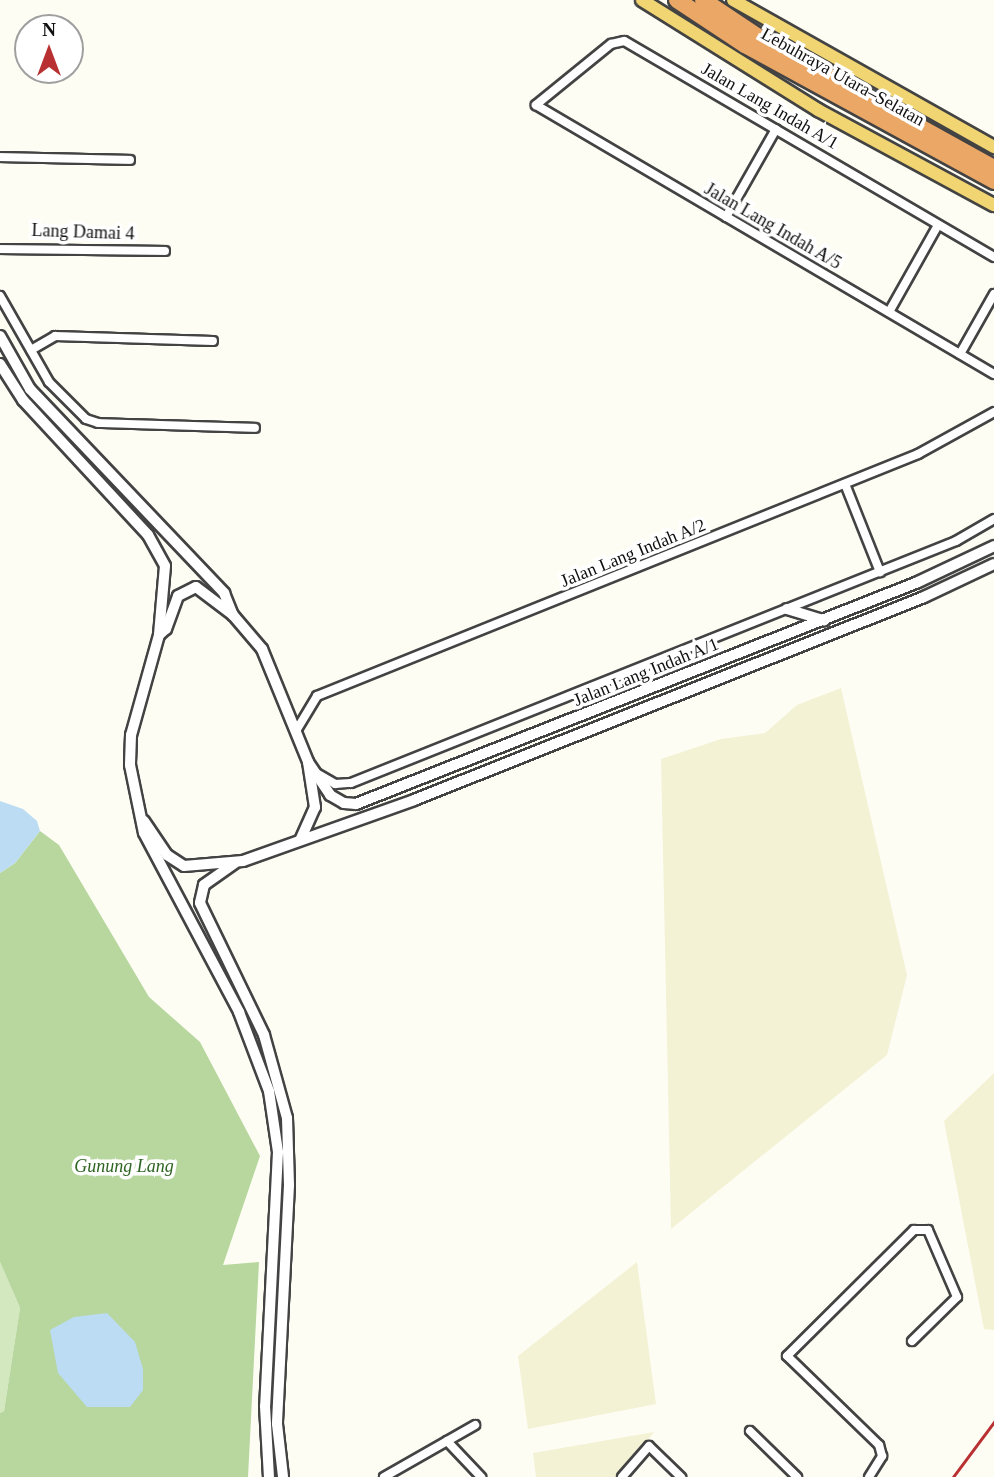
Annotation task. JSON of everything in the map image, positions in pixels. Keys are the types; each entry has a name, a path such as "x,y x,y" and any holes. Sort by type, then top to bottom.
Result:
{"highway":[{"name":"Lebuhraya Utara–Selatan","path":"677,0 745,45 994,181"},
{"name":"Lebuhraya Utara–Selatan","path":"703,0 763,40 994,168"}],"main road":[{"path":"642,0 818,110 994,205"},
{"path":"733,0 994,147"}],"street":[{"name":"Jalan Lang Indah A/1","path":"536,105 620,41 994,257"},
{"name":"Jalan Lang Indah A/5","path":"536,105 994,374"},
{"path":"726,217 776,130"},
{"path":"0,157 130,160"},
{"path":"888,312 938,225"},
{"name":"Lang Damai 4","path":"0,249 165,251"},
{"path":"960,354 994,293"},
{"path":"0,296 54,389 86,419 98,423 255,428"},
{"path":"0,336 30,389 224,593 233,615"},
{"path":"31,350 55,336 214,341"},
{"path":"0,364 23,400 161,554 166,585 159,635 130,745 134,791 144,821 144,833 250,1035 269,1091 278,1152 265,1406 269,1477"},
{"name":"Jalan Lang Indah A/2","path":"296,731 317,696 918,454 994,412"},
{"path":"845,484 880,572"},
{"name":"Jalan Lang Indah A/1","path":"318,775 335,784 351,783 956,541 994,519"},
{"name":"Jalan Lang Indah A/1","path":"308,762 330,794 344,803 356,804 824,620 994,546"},
{"path":"283,1477 276,1424 289,1185 287,1118 264,1035 200,903 204,885 235,863 436,792 924,597 994,564"},
{"path":"159,635 166,629 177,596 192,587 205,590 233,615 262,649 308,762 315,807 300,840"},
{"path":"787,609 824,620"},
{"path":"144,821 178,863 192,867 220,860 235,863"},
{"path":"869,1477 882,1456 879,1445 787,1356 914,1230 928,1230 957,1297 912,1341"},
{"path":"384,1477 475,1425"},
{"path":"750,1431 797,1477"},
{"path":"447,1441 481,1477"},
{"path":"622,1477 649,1446 681,1477"}],"green space":[{"path":"841,688 907,975 887,1055 671,1229 661,759 721,739 765,733 797,705"},
{"name":"Gunung Lang","path":"40,831 59,845 149,997 200,1042 260,1156 223,1265 259,1262 248,1477 0,1477 0,1413 4,1411 20,1308 0,1262 0,873 15,863"},
{"path":"994,1073 994,1330 984,1329 944,1121"},
{"path":"0,1262 20,1308 4,1411 0,1413"},
{"path":"637,1262 656,1404 528,1429 518,1356"},
{"path":"654,1432 619,1477 536,1477 533,1453"}],"water":[{"path":"0,801 23,809 37,821 40,831 15,863 0,873"},
{"path":"107,1313 135,1342 143,1369 143,1390 130,1407 87,1407 58,1373 50,1330 74,1317"}],"railway":[{"path":"953,1477 994,1422"}]}
